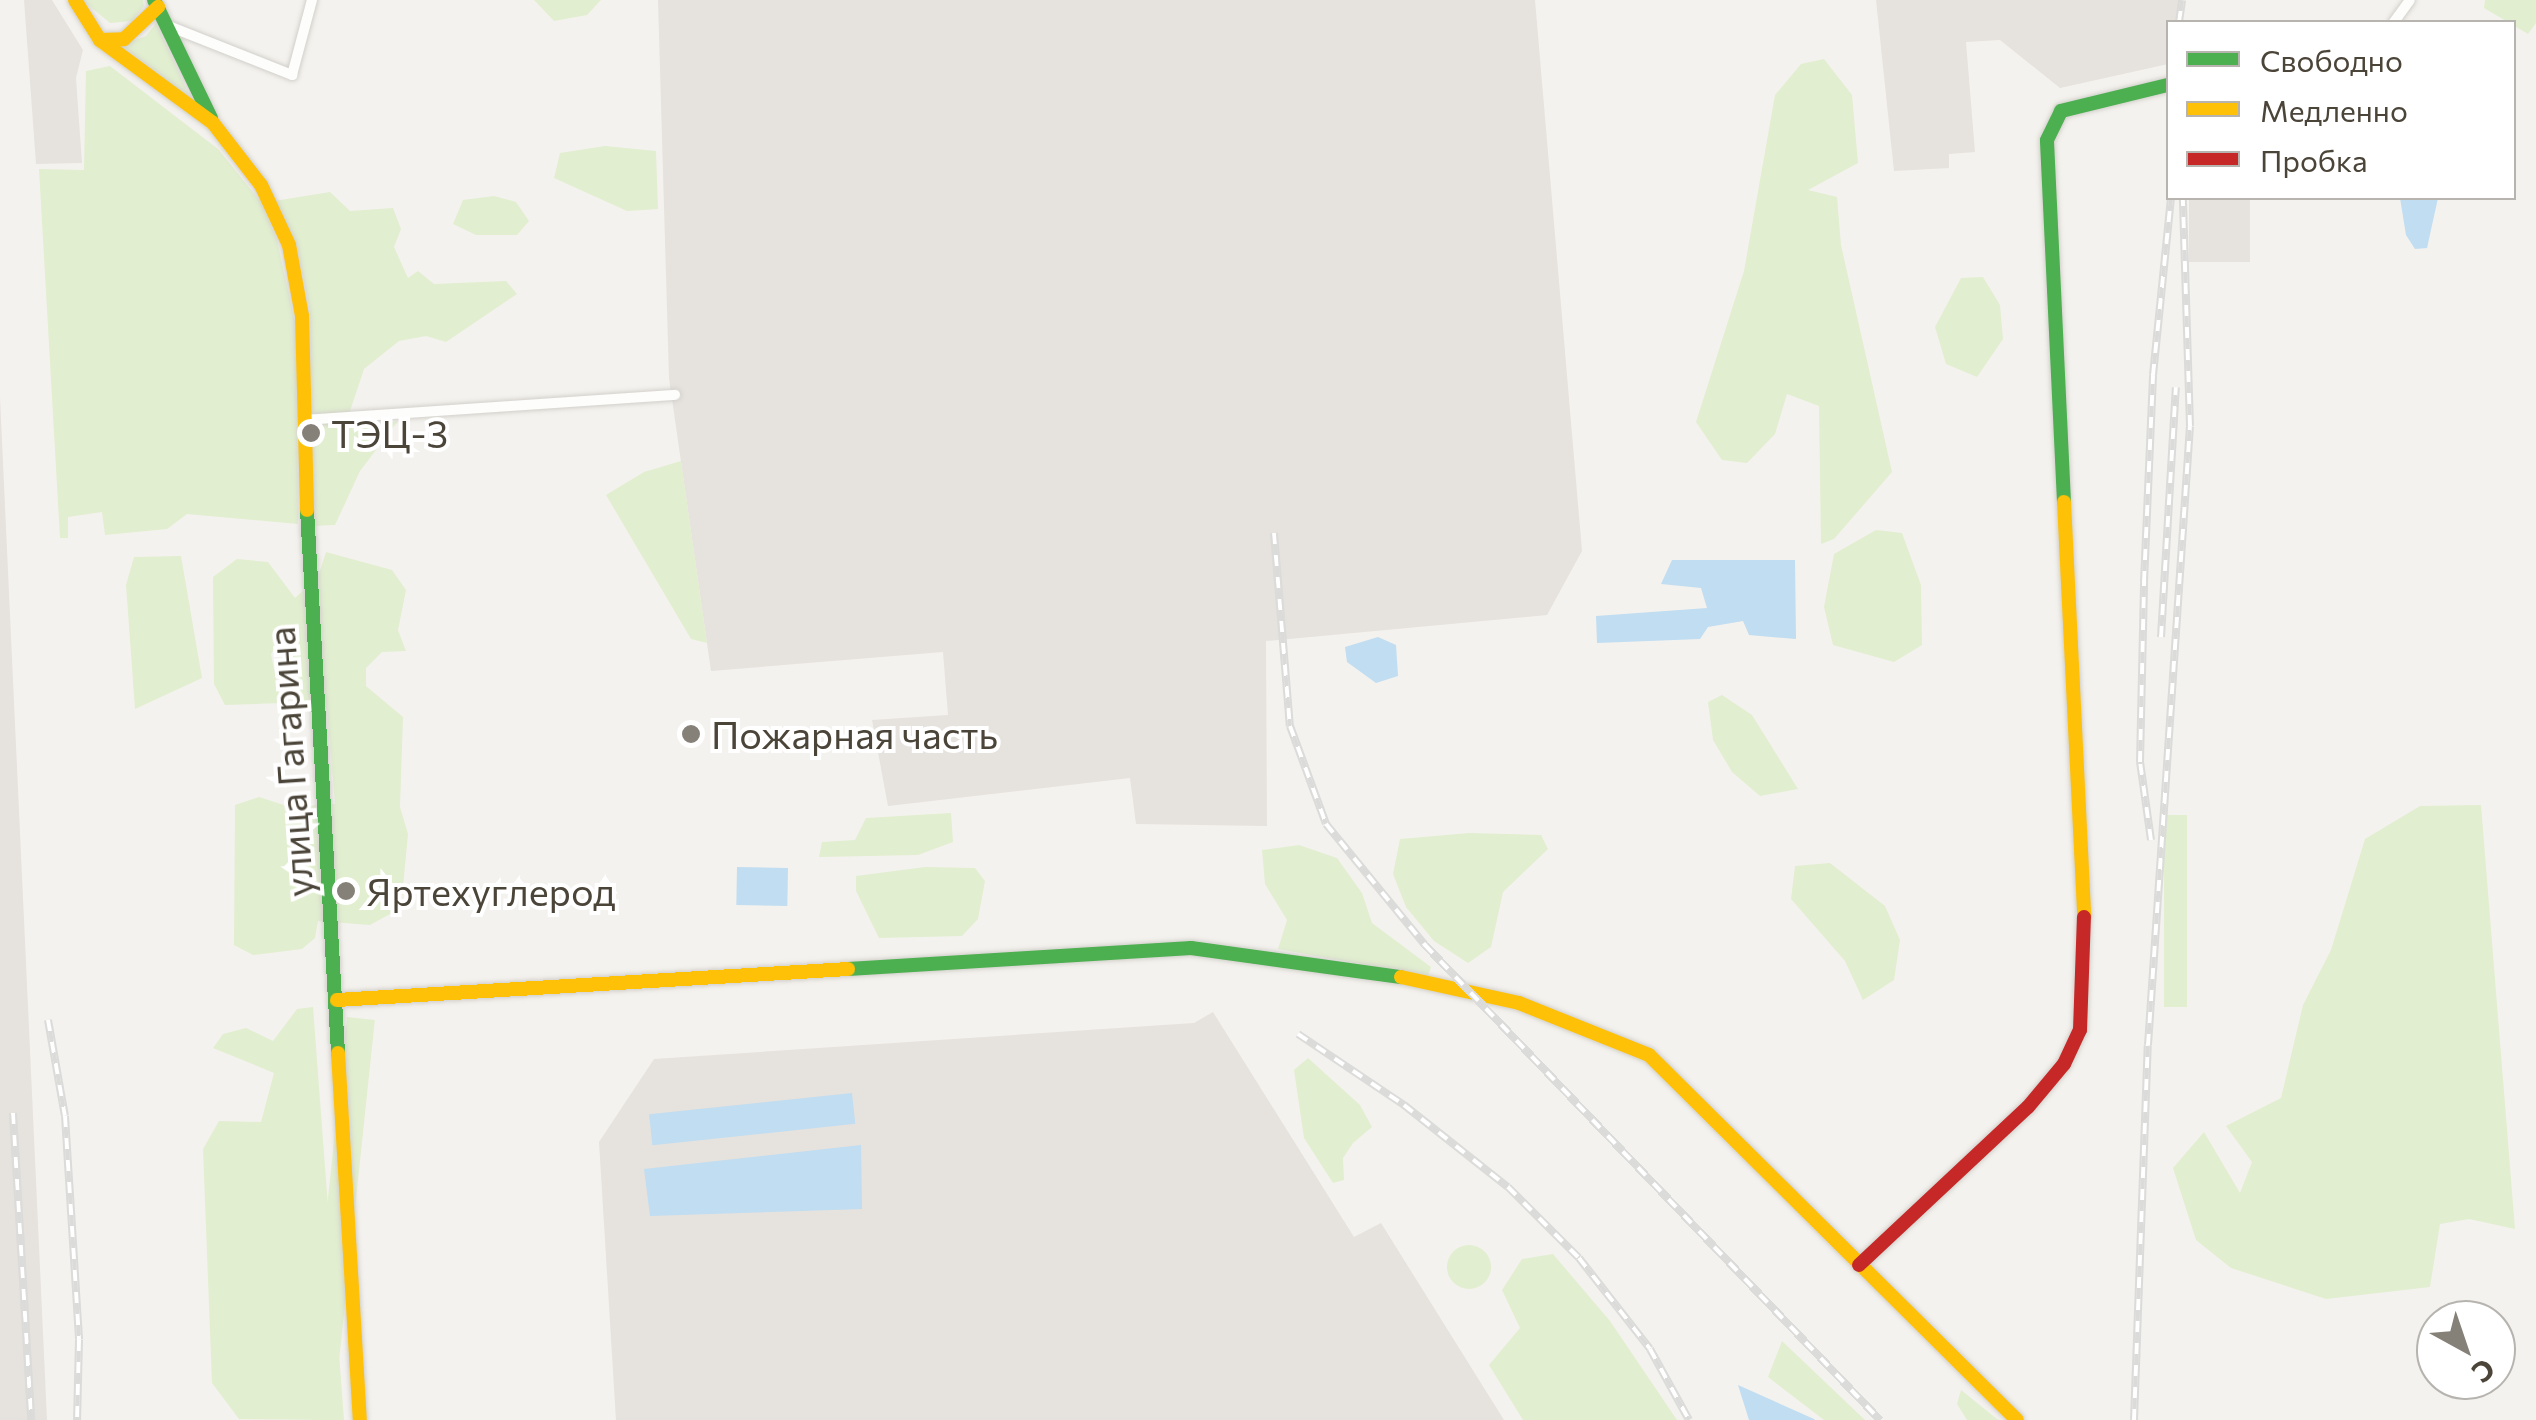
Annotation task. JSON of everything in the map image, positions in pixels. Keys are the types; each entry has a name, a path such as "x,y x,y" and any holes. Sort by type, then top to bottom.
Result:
{"street":[{"name":"улица Гагарина","path":"75,0 100,40 213,123"},
{"path":"166,24 292,75 312,0"},
{"name":"улица Гагарина","path":"100,40 124,39 156,4 213,123 261,185 288,245 302,316 360,1420"},
{"path":"1860,1265 2028,1107 2064,1064 2080,1030 2086,966 2048,140 2061,111 2166,85"},
{"path":"305,420 675,395"},
{"path":"337,1000 1191,948 1420,980 1519,1003 1649,1055 2018,1420"}],"shaded area":[{"path":"24,0 52,0 83,50 76,78 82,163 36,164"},
{"path":"658,0 1535,0 1582,551 1547,615 1266,641 1267,826 1136,824 1130,778 888,806 872,720 948,715 943,652 711,671 669,378"},
{"path":"1876,0 2180,0 2179,20 2166,20 2166,64 2060,88 2000,40 1966,42 1975,152 1949,154 1949,168 1894,171"},
{"path":"2189,200 2250,200 2250,262 2189,262"},
{"path":"0,397 47,1420 0,1420"},
{"path":"1213,1012 1354,1237 1381,1223 1504,1420 616,1420 599,1142 654,1059 1194,1023"}],"green space":[{"path":"82,0 143,0 144,6 132,21 110,23"},
{"path":"534,0 601,0 587,15 554,21"},
{"path":"2485,0 2536,0 2536,23 2528,34 2516,27 2516,20 2504,20 2484,8"},
{"path":"156,23 191,99 121,45 146,36"},
{"path":"1824,59 1852,95 1858,163 1808,190 1837,197 1841,245 1892,472 1834,539 1821,544 1819,406 1787,394 1775,434 1747,463 1722,460 1696,422 1744,271 1775,95 1801,64"},
{"path":"110,66 218,149 261,202 277,240 296,327 298,524 187,514 167,529 105,535 102,512 68,517 68,538 60,538 39,169 84,170 86,71"},
{"path":"605,146 656,151 658,209 627,211 554,178 560,153"},
{"path":"330,192 350,211 393,208 401,229 394,247 408,278 418,271 434,284 506,281 517,294 446,342 426,336 399,341 364,369 349,414 372,427 398,421 360,471 335,525 313,526 310,312 298,252 274,201"},
{"path":"494,196 516,202 529,221 517,235 476,235 453,224 463,200"},
{"path":"1983,277 2000,305 2003,339 1977,377 1946,364 1935,327 1961,278"},
{"path":"681,461 707,643 691,639 606,495 644,472"},
{"path":"1876,530 1902,533 1921,585 1922,645 1894,662 1833,645 1824,607 1834,554"},
{"path":"326,552 392,570 406,590 398,630 406,651 382,652 366,668 366,686 403,717 400,807 408,834 401,908 370,925 318,921 315,938 302,949 253,955 234,945 235,805 259,797 290,807 335,804 327,708 294,701 296,671 278,643 271,654 281,703 225,705 214,684 213,577 237,559 268,562 295,598 318,577"},
{"path":"181,556 202,678 135,709 126,585 134,557"},
{"path":"1722,695 1752,715 1798,789 1760,796 1732,772 1713,740 1708,702"},
{"path":"2481,805 2515,1229 2469,1219 2440,1224 2430,1287 2326,1299 2231,1268 2196,1240 2173,1168 2204,1132 2240,1193 2252,1162 2226,1126 2281,1098 2303,1005 2331,950 2365,839 2420,806"},
{"path":"951,813 953,842 918,855 819,857 822,842 855,840 866,818"},
{"path":"2164,815 2187,815 2187,1007 2164,1007"},
{"path":"1469,833 1541,835 1548,849 1503,892 1491,947 1468,963 1434,941 1406,907 1393,874 1400,839"},
{"path":"1299,845 1337,858 1362,893 1372,923 1431,967 1428,976 1278,949 1287,920 1265,884 1262,850"},
{"path":"1830,863 1885,906 1900,940 1894,980 1863,1000 1845,961 1791,899 1795,866"},
{"path":"925,867 975,868 985,881 978,919 962,936 879,938 856,891 856,876"},
{"path":"313,1007 344,1420 239,1419 212,1383 203,1149 219,1121 261,1122 274,1073 213,1048 223,1034 246,1028 273,1041 297,1009"},
{"path":"347,1017 375,1020 333,1420 305,1419"},
{"path":"1308,1058 1360,1105 1372,1127 1343,1158 1344,1180 1333,1183 1304,1138 1294,1070"},
{"path":"1469,1245 1485,1251 1491,1267 1485,1283 1469,1289 1453,1283 1447,1267 1453,1251"},
{"path":"1553,1254 1610,1321 1677,1420 1523,1420 1489,1365 1520,1328 1502,1290 1522,1259"},
{"path":"1782,1341 1865,1420 1824,1420 1768,1377"},
{"path":"1961,1390 1999,1420 1967,1420 1957,1404"}],"water":[{"path":"2400,200 2438,200 2427,248 2415,249 2406,235"},
{"path":"1672,560 1795,560 1796,639 1749,635 1743,621 1708,627 1700,639 1597,643 1596,616 1707,608 1701,588 1661,584"},
{"path":"1378,637 1396,645 1398,676 1376,683 1347,662 1345,647"},
{"path":"737,867 788,868 787,906 736,905"},
{"path":"852,1093 855,1124 652,1145 649,1114"},
{"path":"861,1145 862,1209 650,1216 644,1169"},
{"path":"1738,1385 1814,1419 1815,1420 1749,1420"}],"railway":[{"path":"2179,20 2182,0"},
{"path":"2151,840 2140,762 2144,582 2153,375 2171,200"},
{"path":"2134,1420 2148,1045 2190,426 2183,200"},
{"path":"2161,637 2176,387"},
{"path":"1274,533 1290,726 1326,824 1425,945 1880,1420"},
{"path":"48,1020 65,1116 79,1340 77,1420"},
{"path":"1298,1034 1404,1105 1508,1187 1579,1258 1650,1349 1689,1420"},
{"path":"13,1113 31,1420"}],"traffic: fast":[{"path":"154,0 211,118"},
{"path":"2064,502 2047,140 2061,111 2166,85"},
{"path":"307,510 338,1053"},
{"path":"848,969 1191,948 1401,977"}],"traffic: slow":[{"path":"75,0 100,40 213,123 261,185 289,245 302,316 307,510"},
{"path":"100,40 124,39 158,7"},
{"path":"2064,502 2084,917"},
{"path":"337,1000 848,969"},
{"path":"1401,977 1519,1003 1649,1055 2017,1420"},
{"path":"338,1053 360,1420"}],"traffic: jam":[{"path":"1859,1265 2028,1107 2064,1064 2080,1030 2084,917"}],"place":[{"name":"ТЭЦ-3","path":"311,433"},
{"name":"Пожарная часть","path":"691,734"},
{"name":"Яртехуглерод","path":"346,891"}]}
